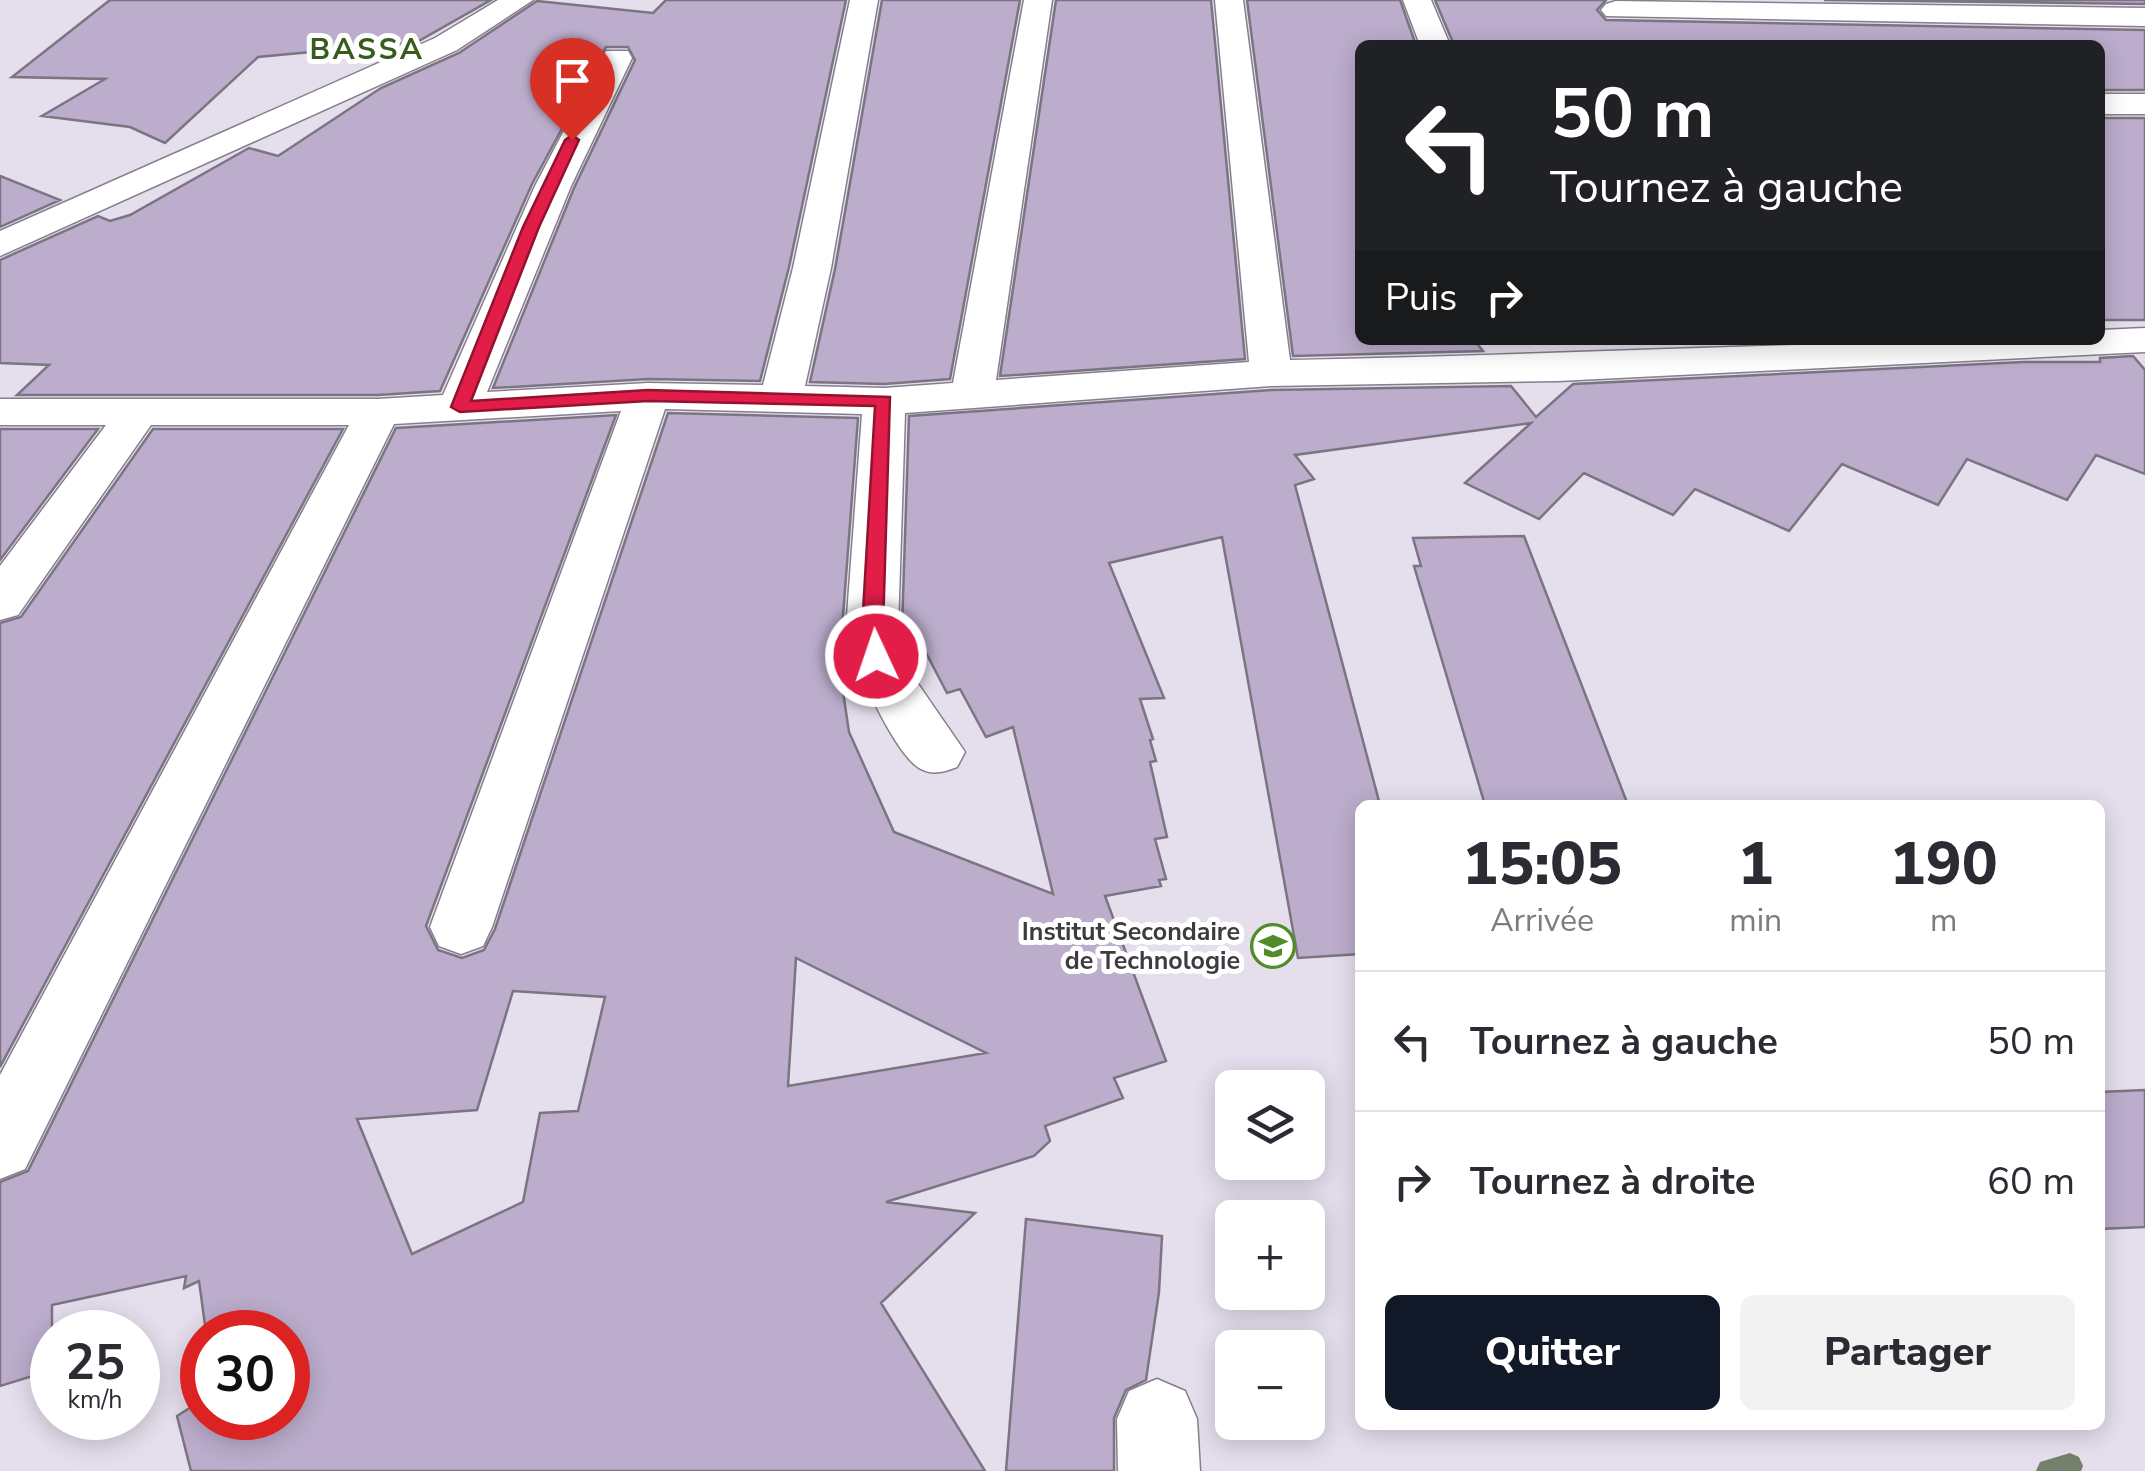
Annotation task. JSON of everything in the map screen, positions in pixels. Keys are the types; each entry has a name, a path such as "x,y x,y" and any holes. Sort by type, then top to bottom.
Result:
{"street":[{"path":"0,221 416,43 490,0"},
{"path":"0,245 446,44 518,0"},
{"path":"781,399 812,268 864,0"},
{"path":"974,392 1038,0"},
{"path":"1229,0 1271,373"},
{"path":"1418,0 1433,40"},
{"path":"1612,5 2145,16"},
{"path":"1612,5 1633,40"},
{"path":"460,407 531,227 617,58"},
{"path":"2105,104 2145,104"},
{"path":"2105,341 2145,340"},
{"path":"0,412 378,412 648,396 884,401 1553,354 1871,345"},
{"path":"462,928 648,396"},
{"path":"884,401 872,629 876,656 887,682 937,752"},
{"path":"0,1145 378,412"},
{"path":"0,602 138,413"}],"building":[{"path":"110,0 491,0 417,42 258,57 165,143 130,127 42,116 105,79 12,77"},
{"path":"666,0 846,0 789,267 760,381 648,379 493,388 574,188 635,60 628,47 606,47 532,184 440,391 378,395 17,395 49,365 0,363 0,260 98,216 110,221 130,215 249,148 278,156 381,88 459,53 537,1 653,13"},
{"path":"882,0 1020,0 950,379 884,384 810,382 835,269"},
{"path":"1056,0 1211,0 1245,359 1000,376"},
{"path":"1247,0 1400,0 1414,40 1355,40 1355,345 1478,345 1483,351 1293,356"},
{"path":"1435,0 1606,0 1597,10 1606,20 2145,30 2145,90 2105,90 2105,40 1452,40"},
{"path":"1824,0 2145,0 2145,4"},
{"path":"2105,118 2145,118 2145,320 2105,320"},
{"path":"0,176 60,200 0,227"},
{"path":"2133,356 2145,370 2145,474 2096,455 2067,500 1967,459 1938,505 1842,464 1789,531 1695,489 1673,515 1584,473 1539,519 1465,483 1531,423 1295,455 1314,479 1295,485 1379,800 1355,800 1355,954 1298,958 1222,537 1109,563 1164,698 1140,699 1153,739 1150,740 1156,761 1150,762 1167,837 1155,839 1166,879 1159,880 1161,886 1105,896 1166,1061 1114,1078 1123,1098 1045,1126 1050,1141 1034,1156 886,1202 975,1213 881,1303 985,1471 191,1471 183,1440 310,1440 310,1310 203,1310 199,1281 184,1288 186,1276 52,1305 52,1310 30,1310 30,1377 0,1386 0,1182 28,1171 396,428 616,415 426,926 438,950 462,958 484,950 495,929 668,413 858,418 842,629 851,657 838,658 849,732 894,832 1053,894 1013,727 986,737 960,689 947,693 924,649 909,651 902,628 909,416 1271,390 1511,386 1536,417 1573,384 2023,362 2100,362 2100,358","holes":["796,958 986,1053 788,1086","513,991 605,997 578,1111 540,1113 523,1202 412,1254 357,1119 477,1110"]},
{"path":"0,429 98,429 0,560"},
{"path":"153,429 343,429 0,1067 0,623 21,617"},
{"path":"1524,536 1626,800 1484,800 1414,566 1421,566 1413,538"},
{"path":"2145,1090 2145,1227 2105,1229 2105,1092"},
{"path":"1026,1219 1162,1236 1159,1292 1146,1380 1126,1390 1114,1418 1114,1471 1006,1471"}],"waterway":[{"path":"2049,1471 2070,1466"}],"place":[{"name":"Institut Secondaire de Technologie","path":"1273,946"}],"district":[{"name":"BASSA","path":"367,49"}],"route":[{"path":"572,140 531,227 460,407 648,396 884,401 872,629 876,656"}]}
